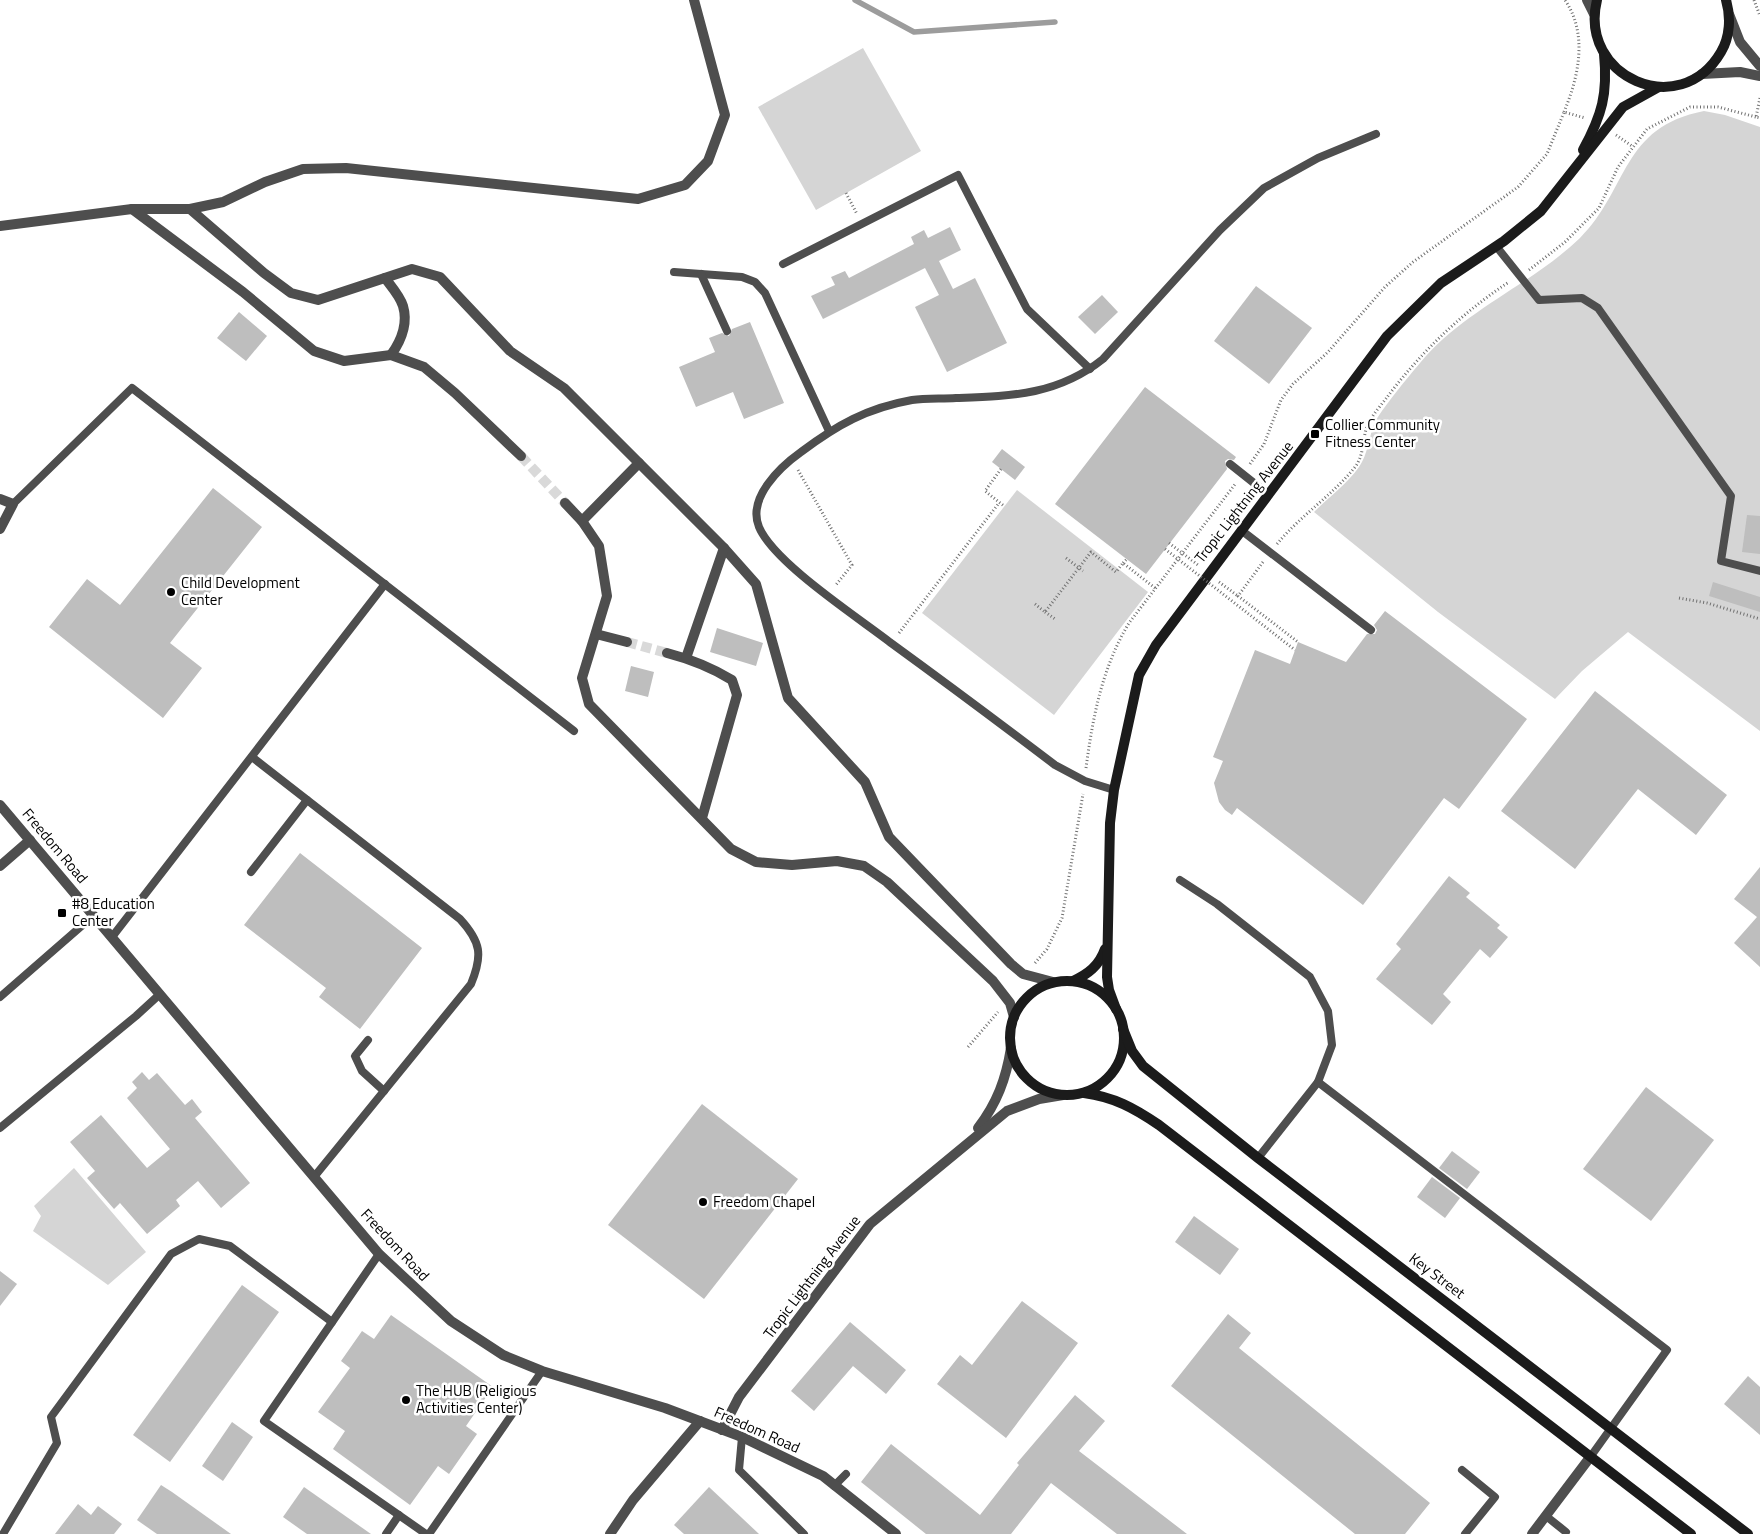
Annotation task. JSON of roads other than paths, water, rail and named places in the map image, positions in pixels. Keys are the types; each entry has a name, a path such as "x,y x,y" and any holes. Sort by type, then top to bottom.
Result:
{"main road":[{"path":"1570,173 1588,141 1600,112 1606,83 1604,54 1596,35 1594,14 1597,0"},
{"path":"1604,54 1624,76 1645,85 1660,87 1682,84 1702,74 1722,50 1728,35 1729,12 1726,0"},
{"path":"1570,173 1623,107 1660,87"},
{"name":"Tropic Lightning Avenue","path":"1116,1009 1109,990 1107,977 1110,823 1114,790 1139,675 1177,614 1269,495 1387,336 1441,283 1496,246 1541,211 1570,173"},
{"path":"1073,981 1090,973 1102,957 1109,937"},
{"path":"1084,1093 1099,1086 1111,1075 1120,1061 1124,1046 1124,1029 1116,1009 1105,996 1090,986 1073,981 1053,982 1037,990 1023,1002 1014,1017 1010,1032 1011,1048 1017,1066 1029,1080 1045,1091 1063,1095 1084,1093 1106,1096 1128,1104 1159,1125 1691,1534"},
{"name":"Key Street","path":"1124,1029 1132,1051 1143,1066 1258,1158 1748,1534"}],"street":[{"path":"0,226 132,209 190,209 223,202 265,182 303,168 346,168 638,200 685,185 708,161 725,115 694,0"},
{"path":"1587,0 1594,14"},
{"path":"1729,12 1740,42 1760,66"},
{"path":"1702,74 1740,72 1760,76"},
{"path":"132,209 243,292 314,351 344,360 391,355 424,367 455,392 521,456"},
{"path":"190,209 264,273 291,293 318,300 412,269 440,277 510,351 564,388 724,548 756,584 788,698 865,782 889,837 1011,964 1023,974 1053,982"},
{"path":"385,278 403,305 404,326 400,342 391,355"},
{"path":"582,521 638,463"},
{"path":"0,499 13,504 0,529"},
{"path":"565,503 582,521 599,546 607,596 582,678 589,704 731,849 756,862 792,866 837,861 864,866 887,882 993,981 1008,999 1014,1017"},
{"path":"686,658 724,548"},
{"path":"596,634 627,642"},
{"path":"666,653 686,658 714,669 732,680 737,695 702,818"},
{"name":"Freedom Road","path":"0,805 379,1254 451,1320 503,1355 542,1371 665,1408 742,1437 823,1476 896,1534"},
{"path":"0,866 30,840"},
{"path":"968,1141 992,1109 1005,1081 1011,1048"},
{"path":"968,1141 1007,1111 1039,1099 1063,1095"},
{"name":"Tropic Lightning Avenue","path":"722,1430 739,1397 870,1224 968,1141"},
{"path":"610,1534 633,1500 700,1421"},
{"path":"1532,1534 1591,1456"}],"lane":[{"path":"1114,790 1085,781 1055,764 827,595 778,554 759,527 758,510 765,489 774,474 792,459 830,431 873,409 914,400 1023,395 1064,384 1090,369 1103,359 1220,230 1264,188 1318,158 1376,134"},
{"path":"783,264 958,175 1027,309 1090,369"},
{"path":"1496,246 1539,300 1582,298 1598,308 1731,496 1721,561 1760,571"},
{"path":"674,272 742,277 755,282 765,293 830,431"},
{"path":"701,274 727,331"},
{"path":"13,504 132,388 574,731"},
{"path":"1230,464 1269,495"},
{"path":"1241,530 1371,630"},
{"path":"112,937 386,584"},
{"path":"252,757 460,919 474,934 479,950 477,969 471,984 314,1177"},
{"path":"251,872 307,800"},
{"path":"1180,880 1217,904 1310,977 1328,1011 1332,1045 1318,1082 1258,1158"},
{"path":"0,997 93,916"},
{"path":"0,1128 160,994"},
{"path":"368,1040 355,1056 362,1071 384,1091"},
{"path":"1318,1082 1667,1350 1591,1456"},
{"path":"4,1534 57,1443 51,1417 171,1254 199,1239 230,1246 332,1322"},
{"path":"379,1254 264,1421 428,1534 542,1371"},
{"path":"742,1437 739,1470 804,1534"},
{"path":"1462,1470 1495,1497 1465,1534"},
{"path":"834,1486 846,1474"},
{"path":"386,1534 399,1515"},
{"path":"1546,1516 1566,1532"}],"waterway":[{"path":"855,0 914,32 1055,22"}],"tunnel":[{"path":"521,456 565,503"},
{"path":"627,642 667,653"}],"place":[{"name":"Collier Community Fitness Center","path":"1315,434"},
{"name":"Child Development Center","path":"171,592"},
{"name":"#8 Education Center","path":"62,913"},
{"name":"Freedom Chapel","path":"703,1202"},
{"name":"The HUB (Religious Activities Center)","path":"406,1400"}]}
